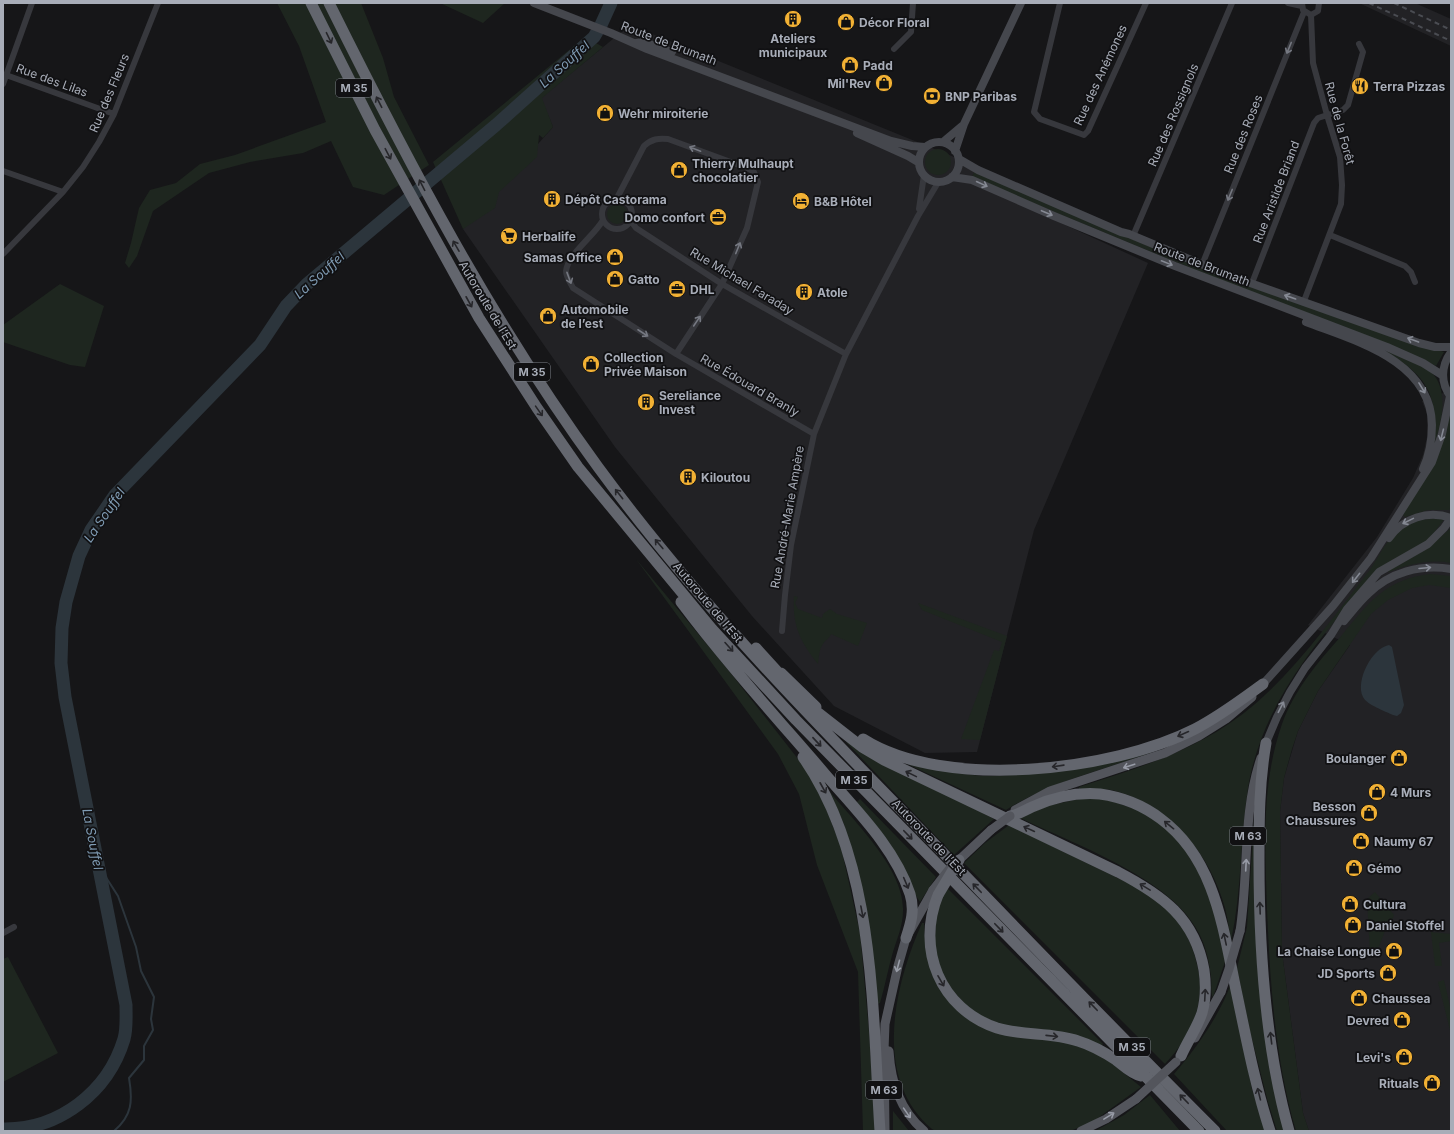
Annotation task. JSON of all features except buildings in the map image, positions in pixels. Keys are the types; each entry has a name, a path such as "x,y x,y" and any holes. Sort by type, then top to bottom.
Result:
{"highway":[{"name":"Autoroute de l’Est","path":"311,3 397,172 479,318 537,408 578,467 712,629 755,675 829,754 1199,1131"},
{"name":"Autoroute de l’Est","path":"329,3 435,209 492,308 554,404 599,468 692,584 737,637 837,745 1215,1131"},
{"path":"578,467 698,625 858,813 895,862 907,887 912,903 912,918 906,938"},
{"path":"692,584 732,621 813,710 862,747 911,773 1140,883 1164,900 1184,920 1192,933 1202,961 1204,975 1205,988 1202,1013 1178,1059"},
{"path":"774,667 816,706 870,744 915,761 935,766 979,770 1040,768 1114,757 1139,751 1195,729 1234,705 1263,684"},
{"path":"766,704 824,791 847,849 864,922 868,958 880,1131"},
{"path":"1266,743 1260,786 1259,887 1261,936 1274,1058 1289,1131"},
{"path":"1010,816 1028,805 1067,796 1100,794 1116,797 1142,807 1156,815 1176,830 1188,844 1204,870 1218,909 1250,1058 1270,1131"},
{"path":"959,860 935,893 929,932 933,961 943,985 961,1007 977,1018 998,1028 1060,1037 1091,1046 1117,1061 1132,1073 1147,1078"}],"main road":[{"name":"Route de Brumath","path":"534,3 706,71 891,141 912,146 925,146"},
{"path":"955,150 964,124 1021,3"},
{"name":"Route de Brumath","path":"795,104 918,162"},
{"path":"943,142 964,124"},
{"path":"932,142 943,142 955,150 959,159 958,166 952,177 939,181 928,179 924,175 918,162 921,152 925,146 932,142"},
{"name":"Route de Brumath","path":"959,159 978,170 1001,179 1009,177 1123,228 1131,235 1202,265 1419,342 1435,347 1451,347"},
{"name":"Route de Brumath","path":"952,177 972,180 1116,242 1387,347 1423,363 1442,374"},
{"path":"1268,302 1278,311 1359,344 1395,362 1408,371 1426,394 1432,422 1429,450 1424,467 1393,522"},
{"path":"1371,558 1432,462 1442,434 1450,397 1443,381 1442,374 1444,365 1451,352"},
{"path":"1028,805 1050,791 1165,753 1199,736 1241,707 1263,684 1333,606 1394,530 1404,522 1423,515 1438,515 1449,521"},
{"name":"M 63","path":"1081,1131 1106,1119 1136,1099 1152,1086 1178,1059 1205,1022 1220,992 1229,969 1240,931 1253,785 1266,743 1277,717 1290,692 1331,635 1347,609 1379,572 1390,564 1422,548 1449,521"},
{"path":"1331,635 1368,593 1387,580 1400,573 1417,568 1440,567 1451,569"},
{"path":"959,860 1010,816"},
{"name":"M 63","path":"885,1131 885,1024 906,938 935,893"},
{"path":"892,994 889,1050 892,1078 901,1104 909,1116 924,1131"}],"street":[{"path":"3,84 32,3"},
{"name":"Rue des Fleurs","path":"3,254 63,192 83,167 99,142 114,114 158,3"},
{"path":"894,49 911,32 913,3"},
{"name":"Rue des Anémones","path":"1060,3 1034,112 1040,119 1084,135 1088,131 1146,3"},
{"name":"Rue des Rossignols","path":"1131,235 1232,3"},
{"path":"1288,3 1303,7 1311,15 1318,11 1319,3"},
{"name":"Rue des Roses","path":"1202,265 1303,7"},
{"name":"Rue de la Forêt","path":"1304,301 1341,204 1342,185 1340,157 1313,62 1311,15"},
{"name":"Rue Aristide Briand","path":"1252,283 1314,123 1318,118 1343,110 1349,102 1363,52 1359,44"},
{"name":"Rue des Lilas","path":"6,75 114,114"},
{"path":"610,227 603,220 602,215 604,206 611,200 617,198 644,146 651,140 659,138 668,139 754,172 758,179 756,195 747,228 722,284 676,354"},
{"path":"3,171 63,192"},
{"name":"Rue André-Marie Ampère","path":"918,216 924,175"},
{"name":"Rue André-Marie Ampère","path":"782,631 784,595 791,545 814,434 846,354 918,216 939,181"},
{"path":"623,188 626,202"},
{"path":"617,198 626,202 632,208 631,221 626,227"},
{"name":"Rue Édouard Branly","path":"603,220 597,230 581,246 568,264 566,272 568,279 574,288 676,354 814,434"},
{"name":"Rue Michael Faraday","path":"631,221 636,228 722,284 846,354"},
{"path":"597,230 610,227 618,229 626,227 636,228"},
{"path":"1330,235 1405,266 1411,272 1415,282"},
{"path":"3,933 14,928"}],"shaded area":[{"path":"277,3 361,3 383,58 394,97 429,165 384,195 353,187 331,141 303,153 250,162 209,173 153,211 137,256 129,268 125,263 139,208 150,190 176,183 200,164 235,155 326,122 299,46"},
{"path":"440,3 505,3 483,23"},
{"path":"1359,3 1415,3 1451,19 1451,46"},
{"path":"630,25 959,159 1037,212 1148,263 1034,530 977,752 925,753 834,706 752,616 615,447 463,229 553,127 541,98"},
{"path":"585,37 603,47 542,98 553,127 543,138 539,135 537,157 499,192 495,208 463,229 433,162"},
{"path":"938,149 947,153 951,162 947,171 938,175 929,171 925,162 929,153"},
{"path":"974,172 1214,274 1444,352 1436,366 1422,359 1196,270 1028,201 972,177"},
{"path":"617,204 624,207 627,214 624,221 617,224 610,221 607,214 610,207"},
{"path":"60,284 104,306 85,367 70,365 3,342 3,325"},
{"path":"1373,345 1420,365 1432,373 1438,381 1441,389 1442,409 1439,430 1433,447 1434,424 1432,401 1423,382 1400,361"},
{"path":"1451,390 1451,1131 1309,1131 1303,1113 1282,952 1280,812 1284,778 1298,731 1318,691 1350,645 1308,625 1377,537 1413,478 1423,455 1427,437 1427,414 1422,401"},
{"path":"1451,405 1451,507 1449,510 1428,510 1405,517 1402,514 1421,485"},
{"path":"1445,518 1425,542 1384,565 1361,588 1300,666 1273,712 1262,736 1254,761 1248,788 1235,922 1231,941 1226,912 1219,889 1210,870 1187,836 1156,809 1138,799 1119,792 1099,789 1079,790 1079,787 1149,764 1172,754 1215,733 1235,719 1255,704 1271,689 1301,657 1369,571 1385,545 1393,536 1408,524 1425,519"},
{"path":"1451,528 1451,563 1427,562 1388,571 1425,550"},
{"path":"636,559 729,671 809,773 820,793 841,847 860,933 876,1131 863,1131 858,972 817,865 799,794 778,754"},
{"path":"1430,574 1451,576 1451,588 1429,585 1412,588 1388,600 1371,614 1318,691 1298,731 1284,778 1280,812 1282,952 1303,1113 1309,1131 1296,1131 1278,1049 1268,937 1265,839 1267,792 1275,747 1287,711 1300,688 1316,666 1361,613 1379,594 1390,587 1401,581"},
{"path":"794,596 798,597 795,603 798,609 822,618 823,614 830,609 837,614 867,623 858,646 831,634 821,648 818,664 806,648 798,633 794,616"},
{"path":"918,603 1007,636 980,740 961,739 994,650 999,651 1002,642 922,610"},
{"path":"1389,645 1392,647 1404,705 1401,713 1397,716 1368,703 1363,697 1361,690 1363,674 1371,659 1383,647"},
{"path":"847,742 994,819 954,855"},
{"path":"1155,751 1041,791 1006,810 905,763 981,776 1012,775 1053,770"},
{"path":"829,791 876,847 896,879 901,895 903,916 901,927 891,958 880,1003 877,1004 861,885 844,824"},
{"path":"860,799 936,877 920,902 856,803"},
{"path":"1079,799 1106,799 1146,813 1186,846 1210,891 1226,959 1213,997 1209,964 1204,945 1199,934 1182,910 1164,893 1117,863 1020,818 1047,806"},
{"path":"1254,819 1255,895 1284,1131 1277,1131 1268,1102 1250,1031 1237,968 1247,927"},
{"path":"1009,825 1135,887 1163,905 1181,925 1189,940 1197,965 1200,987 1199,1000 1197,1011 1188,1034 1165,1064 964,863 985,843"},
{"path":"947,888 1103,1044 1101,1046 1007,1027 972,1012 946,983 934,951 937,909"},
{"path":"1375,892 1394,915 1391,923 1386,928 1376,955 1370,953 1367,899"},
{"path":"922,923 924,923 925,939 966,1016 1072,1044 1103,1056 1141,1087 1091,1123 1070,1131 935,1131 932,1129 913,1108 901,1084 895,1058 894,1030 897,1002 903,975"},
{"path":"1431,932 1451,934 1451,941 1439,943 1442,966 1435,966"},
{"path":"8,957 58,1053 3,1082 3,959"},
{"path":"1444,980 1451,1011 1451,1034 1438,982"},
{"path":"1231,984 1252,1089 1265,1131 1227,1131 1174,1074 1206,1032 1220,1009"},
{"path":"1150,1095 1180,1131 1095,1131 1124,1115"},
{"path":"893,1111 909,1131 893,1131"}],"waterway":[{"name":"La Souffel","path":"3,1129 24,1128 43,1123 62,1115 78,1104 93,1091 106,1076 117,1058 126,1031 126,1005 65,697 61,663 62,628 66,602 79,556 91,530 115,495 260,345 286,306 307,284 496,125 594,37 611,3"},
{"path":"100,868 118,896 136,947 141,971 154,997 151,1019 153,1030 144,1046 144,1060 129,1078 131,1094 130,1108 124,1120 114,1131"}],"railway":[{"path":"1369,3 1451,41"},
{"path":"1394,3 1451,30"}],"place":[{"name":"Ateliers municipaux","path":"793,19"},
{"name":"Décor Floral","path":"846,22"},
{"name":"Padd","path":"850,65"},
{"name":"Mil'Rev","path":"884,83"},
{"name":"Terra Pizzas","path":"1360,86"},
{"name":"BNP Paribas","path":"932,96"},
{"name":"Wehr miroiterie","path":"605,113"},
{"name":"Thierry Mulhaupt chocolatier","path":"679,170"},
{"name":"Dépôt Castorama","path":"552,199"},
{"name":"B&B Hôtel","path":"801,201"},
{"name":"Domo confort","path":"718,217"},
{"name":"Herbalife","path":"509,236"},
{"name":"Samas Office","path":"615,257"},
{"name":"Gatto","path":"615,279"},
{"name":"DHL","path":"677,289"},
{"name":"Atole","path":"804,292"},
{"name":"Automobile de l’est","path":"548,316"},
{"name":"Collection Privée Maison","path":"591,364"},
{"name":"Sereliance Invest","path":"646,402"},
{"name":"Kiloutou","path":"688,477"},
{"name":"Boulanger","path":"1399,758"},
{"name":"4 Murs","path":"1377,792"},
{"name":"Besson Chaussures","path":"1369,813"},
{"name":"Naumy 67","path":"1361,841"},
{"name":"Gémo","path":"1354,868"},
{"name":"Cultura","path":"1350,904"},
{"name":"Daniel Stoffel","path":"1353,925"},
{"name":"La Chaise Longue","path":"1394,951"},
{"name":"JD Sports","path":"1388,973"},
{"name":"Chaussea","path":"1359,998"},
{"name":"Devred","path":"1402,1020"},
{"name":"Levi's","path":"1404,1057"},
{"name":"Rituals","path":"1432,1083"}]}
